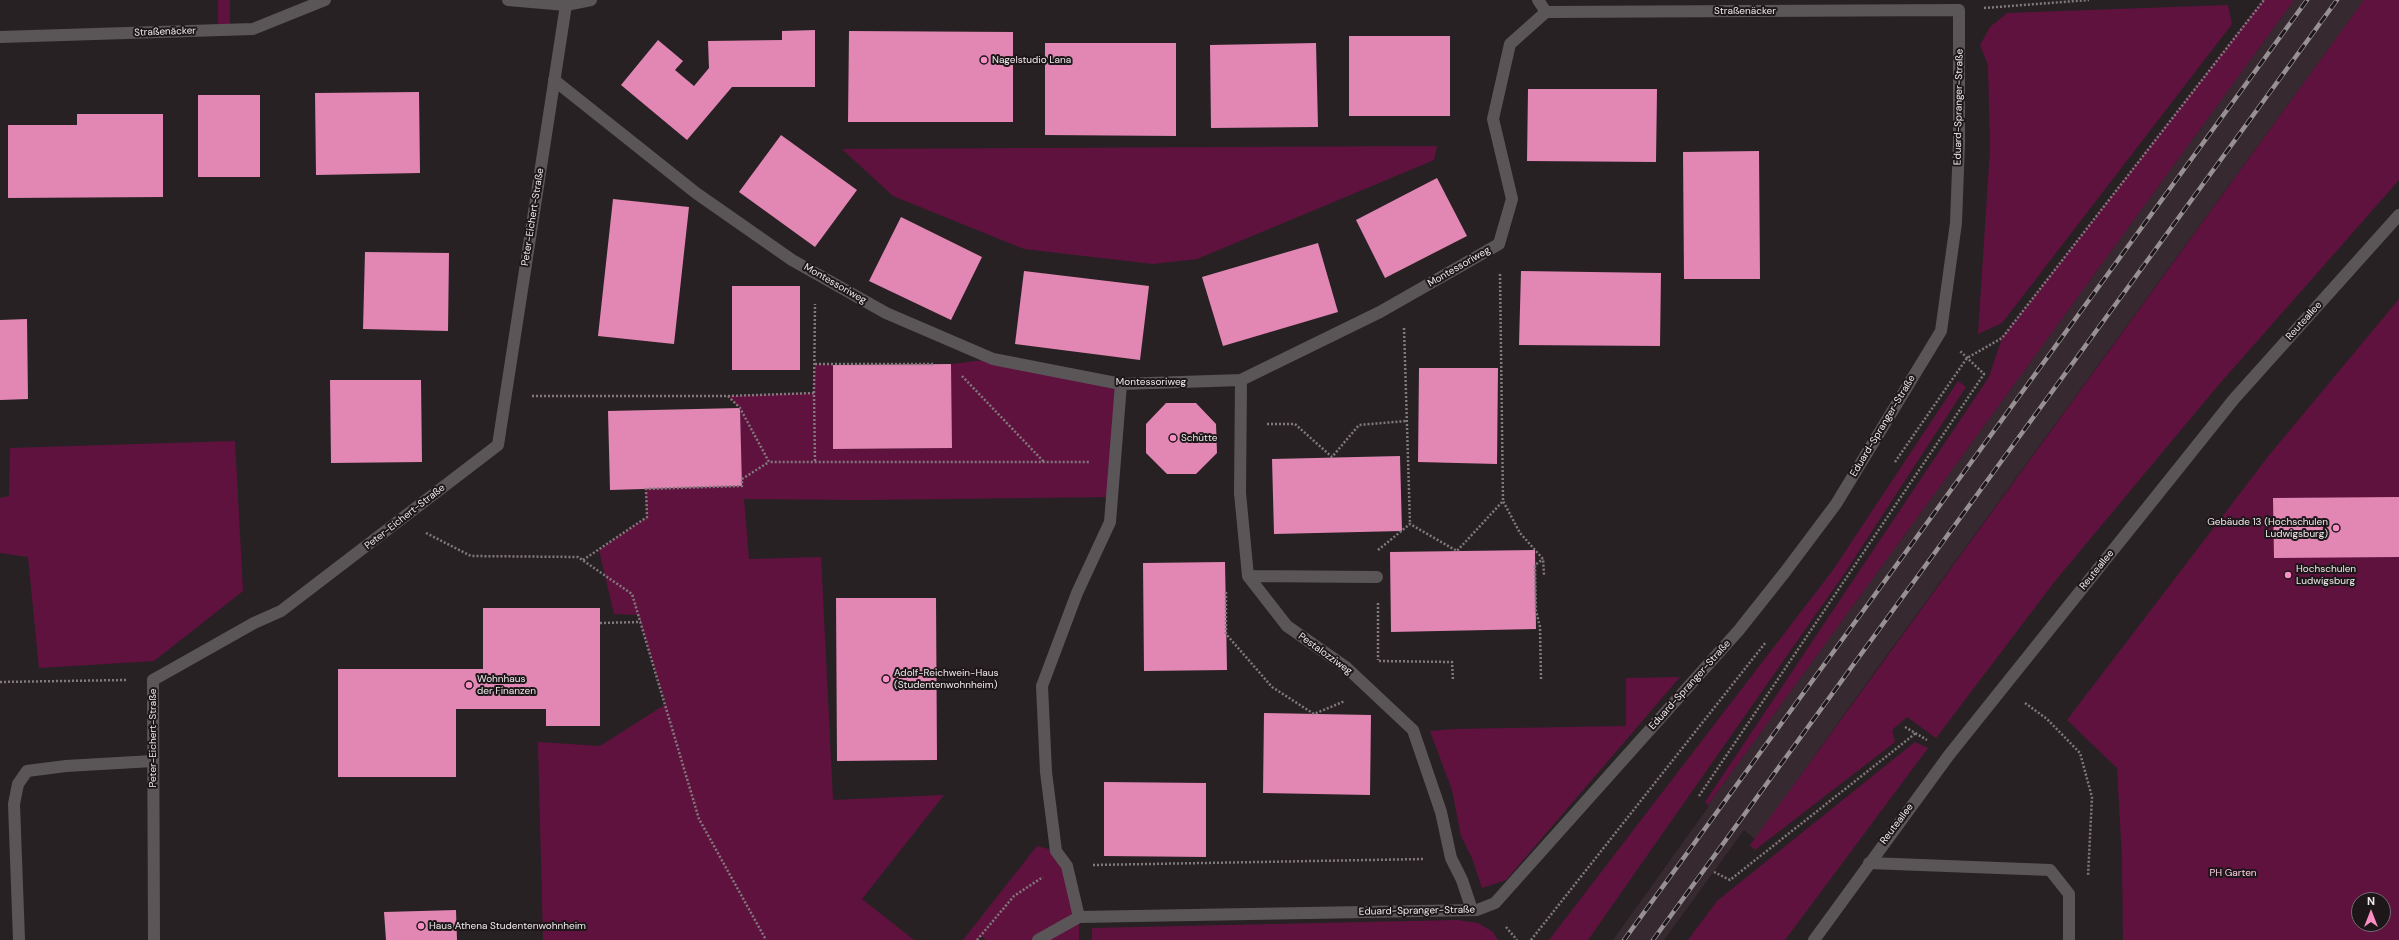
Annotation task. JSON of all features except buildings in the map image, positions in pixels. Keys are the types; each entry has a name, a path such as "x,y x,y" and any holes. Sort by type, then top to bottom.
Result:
{"street":[{"name":"Straßenäcker","path":"0,37 252,29 325,0"},
{"path":"508,0 566,5 591,0"},
{"path":"1538,0 1546,12"},
{"name":"Peter-Eichert-Straße","path":"154,940 153,680 254,623 281,611 498,445 566,5"},
{"name":"Straßenäcker","path":"1546,12 1959,10"},
{"name":"Eduard-Spranger-Straße","path":"1038,940 1079,917 1472,910 1495,903 1739,630 1836,504 1941,330 1956,222 1959,143 1959,10"},
{"name":"Montessoriweg","path":"554,80 696,193 792,260 886,314 993,359 1121,384 1240,380 1403,299 1499,244 1512,199 1493,119 1510,44 1546,12"},
{"name":"Reuteallee","path":"1814,940 1868,863 2003,686 2234,399 2399,215"},
{"path":"1240,380 1240,493 1248,576 1377,577"},
{"path":"1079,917 1067,866 1056,851 1046,772 1042,686 1077,593 1110,522 1121,384"},
{"name":"Pestalozziweg","path":"1248,576 1287,626 1347,668 1413,730 1441,812 1451,858 1462,880 1472,910"},
{"path":"19,940 14,804 18,784 27,771 66,766 153,761"},
{"path":"1868,863 2050,870 2069,894 2069,940"}],"path":[{"path":"1959,10 2089,0"},
{"path":"1891,468 1967,358 2002,338 2264,0"},
{"path":"1499,244 1503,501 1520,533 1543,559 1544,575"},
{"path":"815,273 815,462"},
{"path":"1403,299 1410,524"},
{"path":"1699,796 1984,374 1941,330"},
{"path":"815,364 936,364"},
{"path":"957,370 1044,462"},
{"path":"506,396 728,396 814,393"},
{"path":"728,396 740,408 769,462"},
{"path":"1240,423 1296,424 1332,457 1359,425 1406,421"},
{"path":"582,560 647,517 646,489 742,486 742,479 769,462 1115,462"},
{"path":"1410,524 1457,551 1503,501"},
{"path":"401,520 471,556 578,557 632,594 699,819 766,940"},
{"path":"1410,524 1378,548 1378,661 1452,662 1453,680"},
{"path":"1541,679 1540,627 1536,612 1535,565 1543,559"},
{"path":"1248,576 1226,582 1226,634 1272,687 1314,714 1371,690"},
{"path":"600,623 641,622"},
{"path":"1531,940 1769,639"},
{"path":"0,682 153,680"},
{"path":"2003,686 2047,720 2080,753 2092,797 2088,884"},
{"path":"1714,872 1730,880 1916,733"},
{"path":"977,940 1014,896 1056,869 1067,866 1451,858"}],"shaded area":[{"path":"2294,0 2364,0 1871,677 1755,839 1744,830 1664,940 1613,940 1709,806 1708,805"}],"green space":[{"path":"218,0 230,0 230,30 218,31"},
{"path":"2263,0 2294,0 1708,805 1705,802 1989,377 2002,338"},
{"path":"2364,0 2399,0 2399,180 2215,389 2055,581 1936,738 1907,717 1892,730 1895,742 1755,850 1750,845"},
{"path":"2228,5 2232,24 2002,323 1978,334 1990,149 1988,65 1980,45 1990,27 2007,13"},
{"path":"1437,146 1434,160 1197,259 1153,264 1024,249 893,196 842,149"},
{"name":"Hochschulen Ludwigsburg","path":"2399,299 2399,940 2123,940 2122,858 2117,768 2067,720 2270,454"},
{"path":"993,359 1121,384 1112,497 861,500 744,499 749,559 821,557 833,800 944,795 862,899 914,940 543,940 538,742 600,746 666,704 638,615 614,614 599,550 647,517 646,489 742,486 740,408 728,396 813,393 815,364 833,365 834,449 952,448 951,364"},
{"path":"1958,381 1966,387 1844,574 1588,940 1549,940 1833,570"},
{"path":"235,441 243,591 154,661 39,668 28,557 0,553 0,498 9,496 10,448"},
{"path":"1680,677 1506,880 1482,888 1472,858 1461,836 1452,790 1430,731 1454,729 1626,726 1626,678"},
{"path":"1915,742 1928,748 1785,940 1688,940 1717,901"},
{"path":"1037,846 1056,851 1079,917 1079,940 986,940 981,936 978,940 963,940"},
{"path":"1457,920 1478,923 1493,932 1498,940 1092,940 1092,928"}],"railway":[{"path":"1624,940 2307,0"},
{"path":"1653,940 2337,0"}],"place":[{"name":"Nagelstudio Lana","path":"984,60"},
{"name":"Schütte","path":"1173,438"},
{"name":"Gebäude 13 (Hochschulen Ludwigsburg)","path":"2336,528"},
{"name":"Hochschulen Ludwigsburg","path":"2288,575"},
{"name":"Adolf-Reichwein-Haus (Studentenwohnheim)","path":"886,679"},
{"name":"Wohnhaus der Finanzen","path":"469,685"},
{"name":"Haus Athena Studentenwohnheim","path":"421,926"}],"park label":[{"name":"PH Garten","path":"2233,873"}]}
